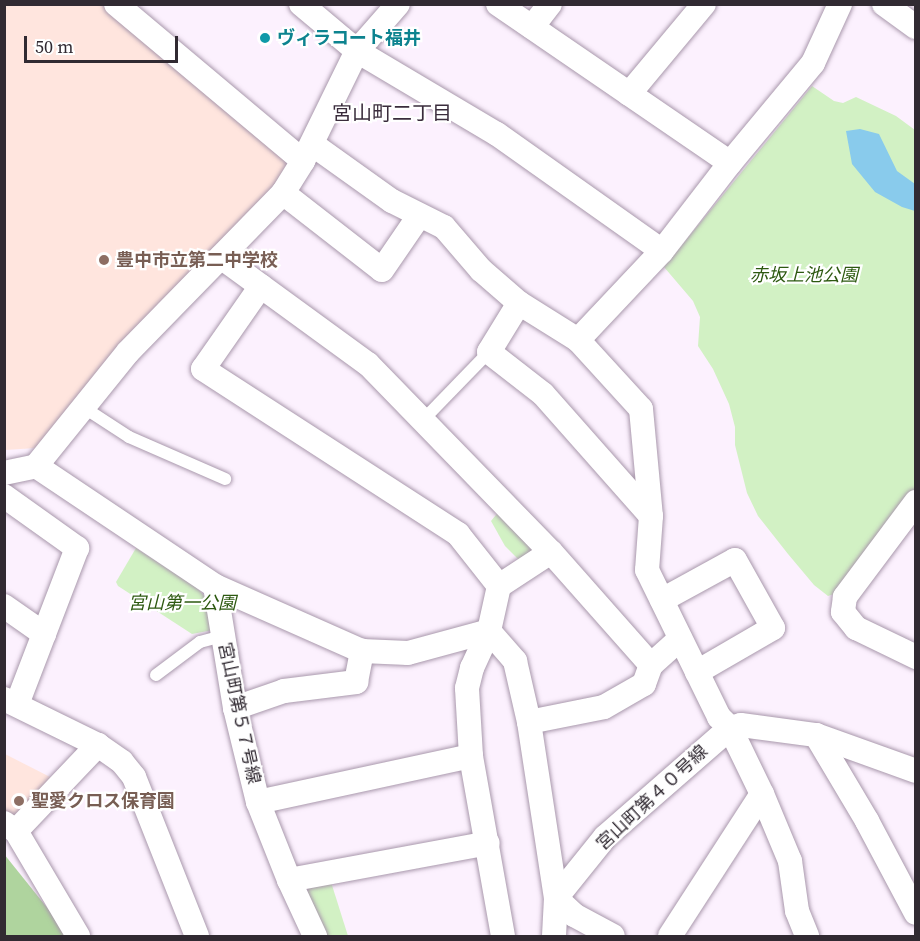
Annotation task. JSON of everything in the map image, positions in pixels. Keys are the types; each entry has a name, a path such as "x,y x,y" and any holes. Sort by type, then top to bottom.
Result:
{"street":[{"path":"116,4 307,153 419,216 444,227 481,270 519,303 578,340 641,409 651,516 647,570 719,717 730,728 762,794 790,861 797,911 805,936"},
{"path":"302,4 357,51 496,134 662,251"},
{"path":"36,466 128,352 283,193 307,153 357,51 398,4"},
{"path":"498,4 730,163"},
{"path":"532,27 550,4"},
{"path":"629,94 704,4"},
{"path":"578,340 662,251 730,163 813,63 840,4"},
{"path":"884,4 915,27"},
{"path":"283,193 382,270 419,216"},
{"path":"221,256 368,364 551,552 651,665"},
{"path":"261,286 203,369 458,534 499,586"},
{"path":"519,303 489,352 543,394 651,516"},
{"path":"6,470 36,466 215,586 362,651 408,652 489,631"},
{"path":"4,496 77,548 44,634 11,702 98,745 122,762 134,777 197,936"},
{"path":"915,502 845,597 843,612 856,628 915,657"},
{"path":"503,936 471,756 467,688 472,668 489,631 499,586 551,552"},
{"path":"662,600 735,560 773,628 697,672"},
{"name":"宮山町第５７号線","path":"215,586 235,708 258,802 289,880 315,936"},
{"path":"4,606 44,634"},
{"path":"489,631 515,662 529,722 556,898 554,936"},
{"path":"529,722 604,707 644,684 651,665 680,639"},
{"path":"235,708 284,691 356,682 362,651"},
{"path":"730,728 741,725 816,735 915,771"},
{"name":"宮山町第４０号線","path":"556,898 605,837 730,728"},
{"path":"816,735 867,821 915,913"},
{"path":"78,936 10,827 98,745"},
{"path":"258,802 471,756"},
{"path":"670,936 762,794"},
{"path":"289,880 488,843"},
{"path":"556,898 574,915 613,936"}],"lane":[{"path":"423,420 489,352"},
{"path":"83,407 129,437 225,479"},
{"path":"156,675 200,642 223,636"}],"shaded area":[{"name":"豊中市立第二中学校","path":"5,5 102,5 288,160 288,170 119,350 36,448 5,450"},
{"name":"聖愛クロス保育園","path":"5,754 54,779 20,816 5,815"}],"green space":[{"name":"赤坂上池公園","path":"812,86 834,101 843,103 856,97 896,116 915,130 915,489 837,593 828,596 814,585 758,516 747,493 735,445 735,427 729,404 713,369 698,346 700,317 693,301 664,267"},
{"path":"500,510 536,547 521,562 505,546 491,521"},
{"name":"宮山第一公園","path":"136,548 197,588 207,599 213,630 192,634 118,586 116,582"},
{"path":"4,854 61,925 65,936 5,936"},
{"path":"331,882 348,936 321,936 305,888"}],"water":[{"path":"860,129 879,134 897,171 915,184 915,211 902,207 875,192 852,164 846,131"}],"place":[{"name":"ヴィラコート福井","path":"265,38"},
{"name":"豊中市立第二中学校","path":"104,260"},
{"name":"聖愛クロス保育園","path":"19,801"}],"district":[{"name":"宮山町二丁目","path":"392,113"}]}
